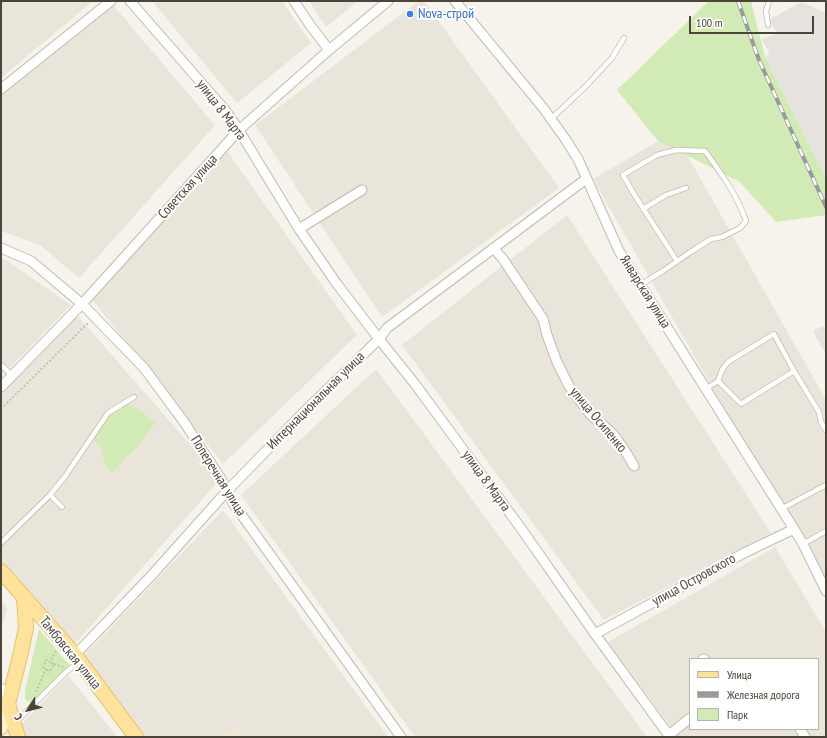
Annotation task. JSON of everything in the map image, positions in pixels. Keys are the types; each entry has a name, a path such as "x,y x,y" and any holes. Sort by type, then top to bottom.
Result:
{"main road":[{"name":"Тамбовская улица","path":"1,571 77,658 136,737"},
{"path":"1,728 26,628 24,597"},
{"path":"8,704 18,737"}],"street":[{"path":"1,89 111,1"},
{"name":"улица 8 Марта","path":"130,1 220,105 239,130 299,229 337,284 379,340 415,384 516,521 595,634 670,736 689,719"},
{"path":"294,1 329,50"},
{"name":"Советская улица","path":"1,387 12,374 82,304 239,130 329,50 388,1"},
{"name":"Январская улица","path":"455,1 551,119 578,159 618,251 794,529 803,544 826,592"},
{"name":"Интернациональная улица","path":"77,658 227,491 302,414 379,340 387,328 586,179"},
{"path":"299,229 362,190"},
{"name":"Поперечная улица","path":"1,248 31,261 82,304 144,368 184,422 221,479 233,503 401,737"},
{"name":"улица Осипенко","path":"493,248 503,259 543,319 557,362 569,386 590,413 613,434 634,466"},
{"name":"улица Островского","path":"595,634 744,553 794,529"},
{"path":"1,688 8,704"}],"lane":[{"path":"768,25 766,12 769,1"},
{"path":"551,119 586,86 612,58 624,38"},
{"path":"640,285 711,239 722,237 740,228 746,221 728,182 705,151 676,150 657,155 623,175 677,261"},
{"path":"643,209 666,195 686,188"},
{"path":"706,389 718,381 722,370 728,362 774,334 819,412 821,422 826,430"},
{"path":"1,365 12,374"},
{"path":"718,381 741,404 794,371"},
{"path":"1,543 50,495 66,475 108,413 134,397"},
{"path":"781,509 826,485"},
{"path":"50,495 62,507"},
{"path":"803,544 826,531"},
{"path":"15,723 64,674 77,658"}],"path":[{"path":"1,409 94,316"},
{"path":"50,662 62,640"},
{"path":"46,660 54,664 50,671 46,669 43,668 46,660"},
{"path":"35,702 36,691 46,669"}],"shaded area":[{"path":"3,1 93,1 1,78 1,3"},
{"path":"152,1 282,1 311,43 237,103"},
{"path":"309,1 358,1 326,27"},
{"path":"419,1 424,1 559,188 382,317 255,125"},
{"path":"801,2 826,13 826,178 765,57 770,54 762,40 777,33 769,20"},
{"path":"113,5 215,125 79,278 40,245 1,231 1,96"},
{"path":"674,132 826,400 826,586 593,179"},
{"path":"227,151 357,335 223,464 91,298"},
{"path":"567,215 771,533 604,620 402,345"},
{"path":"1,258 71,305 1,377"},
{"path":"76,314 220,479 75,644 1,561 1,393"},
{"path":"823,326 826,332 826,355 813,331"},
{"path":"376,369 647,737 415,737 241,495"},
{"path":"223,510 388,737 145,737 82,658"},
{"path":"775,547 826,632 826,737 678,737 608,642"},
{"path":"1,601 7,608 1,632"},
{"path":"68,675 117,737 25,737 21,725"},
{"path":"237,726 244,737 225,737 223,735"}],"green space":[{"path":"709,1 751,1 765,57 826,178 826,215 776,222 740,182 658,141 617,90"},
{"path":"126,402 141,411 155,423 143,440 112,473 104,464 101,449 92,437 108,413"},
{"path":"39,629 70,666 31,703 25,699 25,690"}],"railway":[{"path":"738,1 759,60 826,207"}],"place":[{"name":"Nova-строй","path":"410,14"}]}
